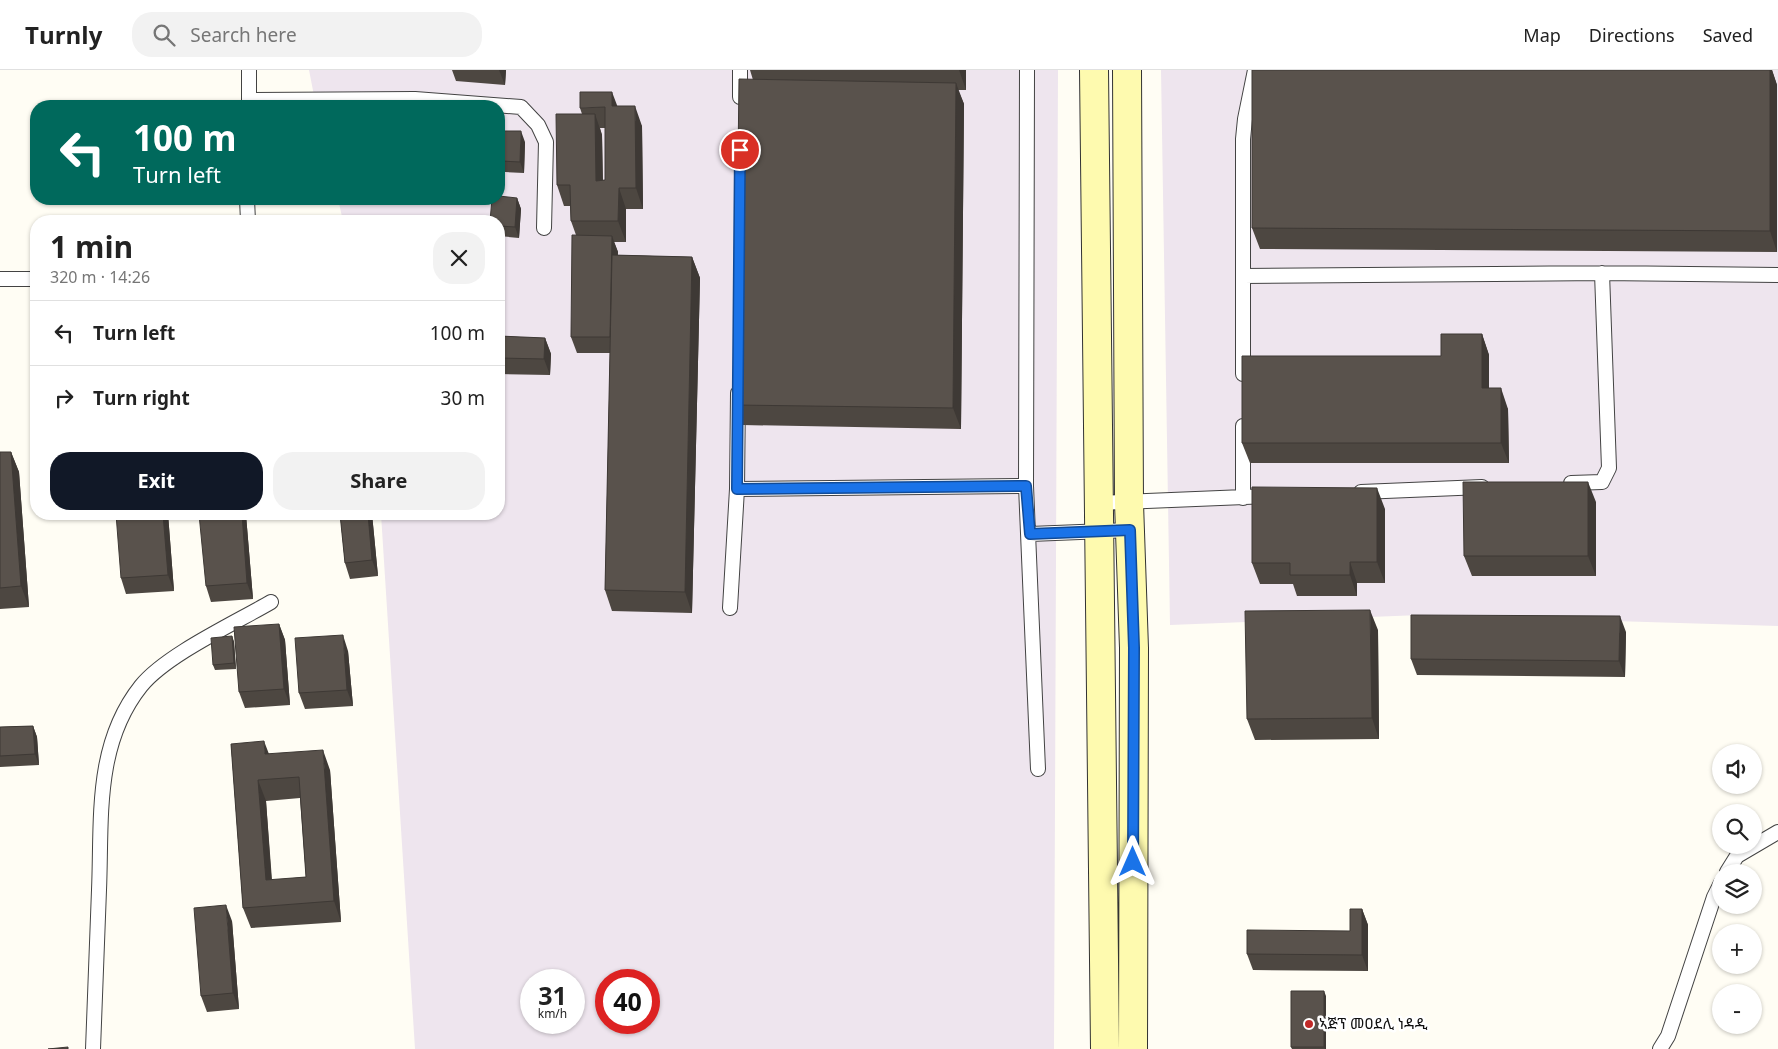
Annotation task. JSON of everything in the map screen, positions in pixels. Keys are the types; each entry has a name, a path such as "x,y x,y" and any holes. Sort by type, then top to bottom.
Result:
{"street":[{"path":"1094,70 1105,1049"},
{"path":"1127,70 1129,503 1134,648 1133,1049"}],"lane":[{"path":"249,70 249,100"},
{"path":"740,70 740,110"},
{"path":"1027,70 1026,486 1030,534 1038,769"},
{"path":"1243,391 1243,139 1244,119 1255,70"},
{"path":"374,100 428,100"},
{"path":"505,106 521,107 538,125 546,142 544,228"},
{"path":"1243,276 1602,273 1778,275"},
{"path":"1558,484 1602,482 1609,468 1602,273"},
{"path":"0,279 30,279"},
{"path":"730,608 737,489 738,380"},
{"path":"1242,498 1243,411"},
{"path":"737,489 1026,486"},
{"path":"1351,493 1499,486"},
{"path":"1098,503 1282,496"},
{"path":"1030,534 1130,530"},
{"path":"93,1049 102,780 114,732 121,714 142,685 176,657 270,602"},
{"path":"1732,864 1737,856 1778,832"},
{"path":"1660,1049 1668,1036 1712,903"}],"shaded area":[{"path":"309,70 1058,70 1054,1049 415,1049 381,520 505,520 505,215 342,215 339,205 505,205 505,100 315,100"},
{"path":"1161,70 1778,70 1778,626 1420,615 1170,625"}],"building":[{"path":"1252,70 1770,70 1770,231 1252,228"},
{"path":"739,79 956,83 953,408 735,405"},
{"path":"580,92 612,92 612,106 635,106 636,188 619,188 618,221 571,221 570,185 557,185 556,114 595,114 596,181 605,180 605,107 580,108"},
{"path":"505,131 521,131 520,162 505,161"},
{"path":"505,197 517,198 515,227 505,226 505,215 491,215 491,205 505,205"},
{"path":"572,235 612,236 610,337 571,337"},
{"path":"612,255 692,257 685,592 605,590"},
{"path":"1441,334 1482,334 1482,388 1501,388 1501,443 1242,443 1242,356 1441,356"},
{"path":"505,336 545,338 544,359 505,358"},
{"path":"0,452 11,452 21,586 0,588"},
{"path":"1463,482 1588,482 1588,556 1464,556"},
{"path":"1252,487 1377,488 1377,562 1350,562 1350,575 1290,575 1290,563 1252,563"},
{"path":"116,520 163,520 168,575 121,578"},
{"path":"200,520 242,520 247,583 206,586"},
{"path":"341,520 369,520 372,560 345,563"},
{"path":"1370,610 1372,718 1247,719 1245,611"},
{"path":"1411,615 1620,616 1619,661 1411,659"},
{"path":"279,624 284,689 239,692 234,627"},
{"path":"343,635 347,690 299,693 295,638"},
{"path":"232,636 234,663 213,665 211,638"},
{"path":"33,726 35,754 0,756 0,727"},
{"path":"264,741 265,754 323,750 334,901 243,908 231,744","holes":["299,777 306,877 266,880 258,780"]},
{"path":"226,905 233,993 201,996 194,908"},
{"path":"1350,909 1362,909 1362,955 1247,954 1247,930 1350,931"},
{"path":"1291,991 1324,991 1324,1047 1291,1047"},
{"path":"68,1047 68,1049 48,1049"}],"place":[{"name":"ኣጅፕ መዐደሊ ነዳዲ","path":"1309,1024"}],"route":[{"path":"740,150 737,489 1026,486 1030,534 1130,530 1134,648 1133,862"}]}
